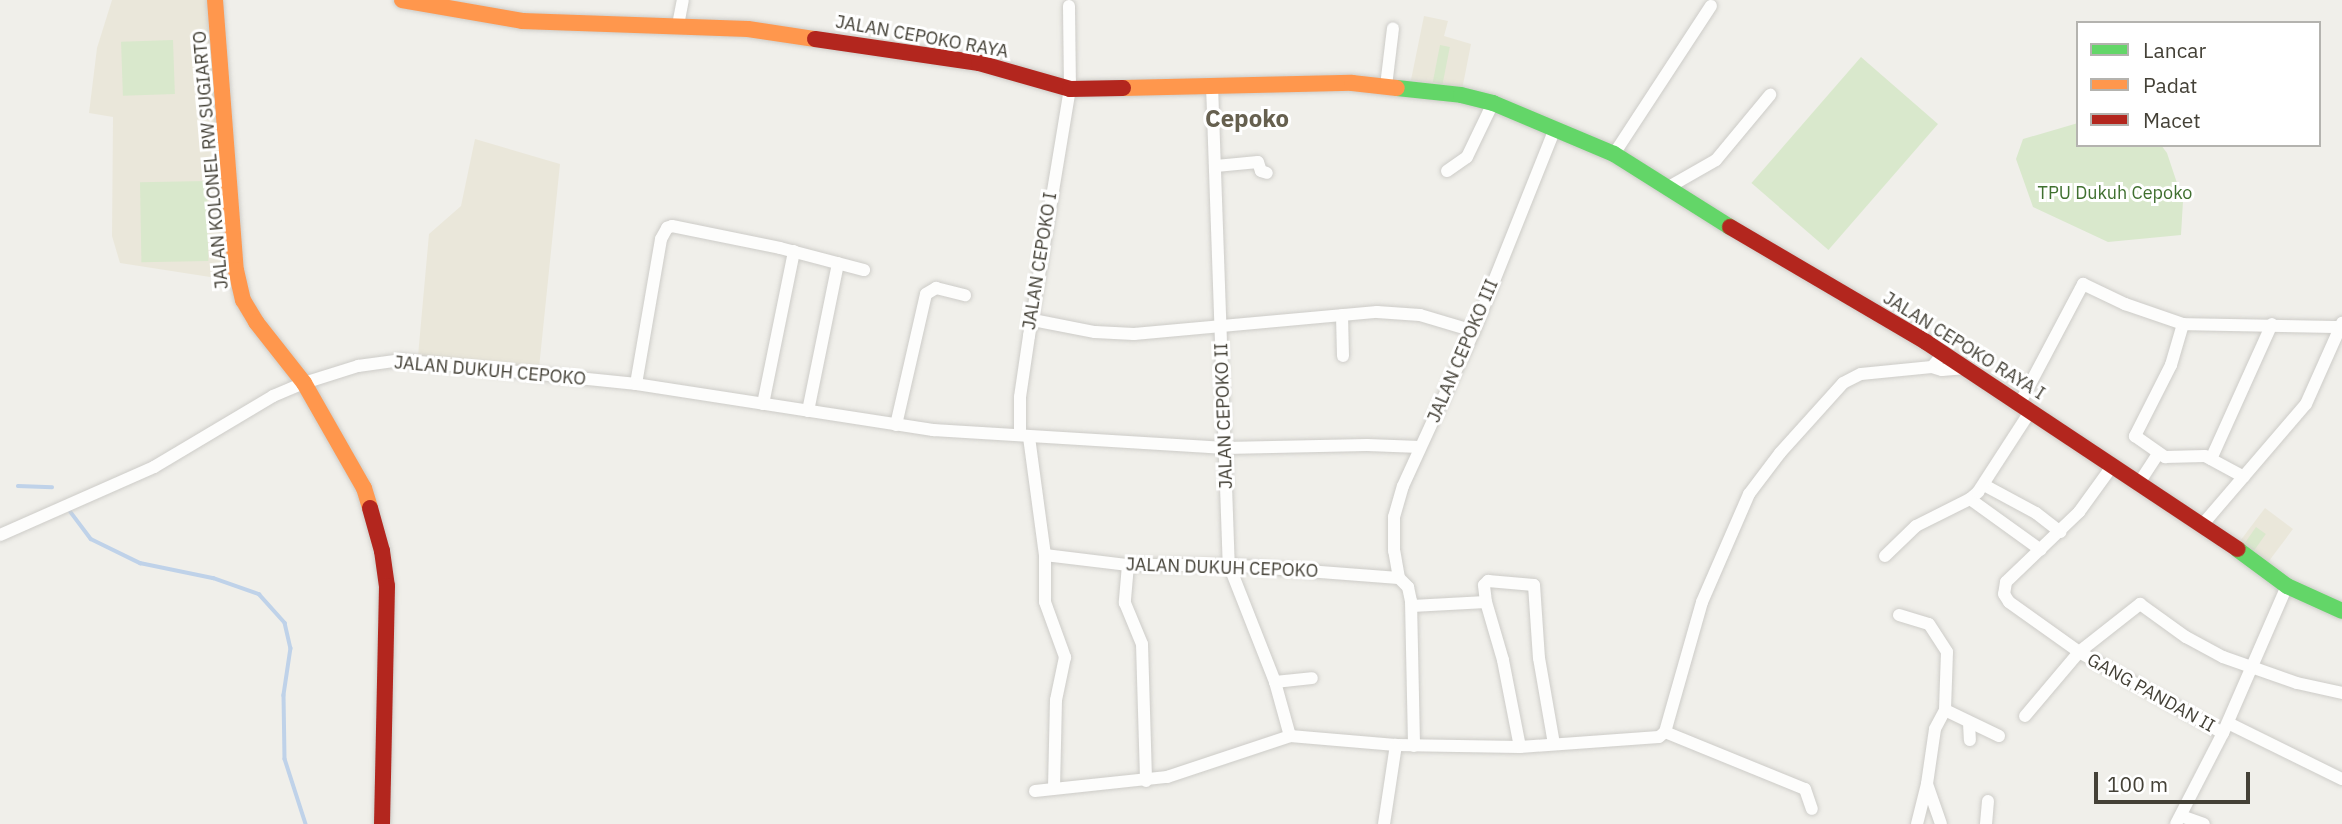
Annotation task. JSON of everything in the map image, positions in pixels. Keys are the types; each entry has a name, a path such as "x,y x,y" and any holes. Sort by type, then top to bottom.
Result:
{"main road":[{"name":"JALAN KOLONEL RW SUGIARTO","path":"215,0 236,270 249,311 304,383 364,488 382,551 387,586 382,824"},
{"name":"JALAN CEPOKO RAYA","path":"402,0 523,21 678,24 748,29 944,57 996,67 1070,89 1288,82 1386,86 1461,95 1493,103 1555,128"},
{"name":"JALAN CEPOKO RAYA I","path":"1555,128 1614,154 1937,361 1963,368 2203,524 2287,586 2342,611"}],"street":[{"path":"678,24 683,0"},
{"path":"1069,6 1070,89"},
{"path":"1614,154 1711,6"},
{"path":"1386,86 1393,28"},
{"name":"JALAN CEPOKO II","path":"1212,85 1229,565 1275,682 1290,736"},
{"name":"JALAN CEPOKO I","path":"1024,436 1020,397 1070,89"},
{"path":"1667,188 1716,160 1770,95"},
{"path":"1447,171 1466,157 1493,103"},
{"name":"JALAN CEPOKO III","path":"1412,606 1408,587 1399,578 1394,551 1394,517 1420,447 1474,331 1555,128"},
{"path":"1216,166 1255,162 1260,164 1262,173 1267,173"},
{"path":"636,384 661,239 667,228 672,226 794,251 864,270"},
{"path":"763,404 794,251"},
{"path":"808,411 838,263"},
{"path":"1885,556 1916,526 1970,499 1984,485 2025,407 2083,284 2125,304 2183,324 2342,326 2306,404 2203,524"},
{"path":"896,425 926,294 936,288 965,295"},
{"path":"1033,320 1095,332 1134,334 1377,312 1420,315 1474,331"},
{"path":"1342,315 1343,356"},
{"path":"2183,324 2171,365 2135,432 2136,439 2158,454 2171,458 2199,456 2211,459 2244,477"},
{"path":"2211,459 2272,324"},
{"name":"JALAN DUKUH CEPOKO","path":"0,535 154,467 274,396 304,383 358,366 401,360 636,384 896,425 1024,436 1225,447 1367,444 1420,447"},
{"path":"1665,732 1702,602 1732,526 1757,483 1789,442 1843,383 1861,374 1937,361"},
{"path":"1024,436 1045,555 1045,602 1065,657 1056,699 1054,786"},
{"path":"2139,483 2158,454"},
{"path":"1970,499 2041,550 2060,532 2113,465"},
{"path":"1984,485 2036,513 2060,532"},
{"name":"GANG PANDAN II","path":"2041,550 2006,582 2004,594 2010,602 2079,652 2225,728 2342,779"},
{"name":"JALAN DUKUH CEPOKO","path":"1045,555 1128,565 1229,565 1399,578"},
{"path":"1128,565 1125,603 1142,644 1146,781"},
{"path":"1520,747 1508,684 1486,603 1484,585 1488,581 1534,585 1539,657 1555,744"},
{"path":"2204,824 2178,820 2225,728 2287,586"},
{"path":"1415,746 1412,606 1486,603"},
{"path":"2025,716 2079,652 2140,604 2186,637 2251,668 2342,694"},
{"path":"1899,615 1929,624 1947,652 1945,710 1934,729 1927,784 1917,824"},
{"path":"1275,682 1312,678"},
{"path":"1945,710 1999,736"},
{"path":"1969,723 1970,740"},
{"path":"1035,791 1054,786 1146,781 1241,754 1290,736 1415,746 1520,747 1648,739 1665,732 1805,789 1812,809"},
{"path":"1384,824 1396,745"},
{"path":"1927,784 1941,824"},
{"path":"1986,824 1988,801"}],"shaded area":[{"path":"112,0 209,0 223,279 120,263 112,236 113,117 89,113 97,48"},
{"path":"1424,16 1448,21 1444,36 1471,44 1462,90 1411,80"},
{"path":"475,139 560,164 539,368 418,356 429,234 461,206"},
{"path":"2265,508 2293,529 2264,567 2236,546"}],"green space":[{"path":"173,40 175,94 123,96 121,42"},
{"path":"1440,45 1450,47 1443,84 1433,82"},
{"path":"1861,57 1938,124 1828,250 1751,183"},
{"name":"TPU Dukuh Cepoko","path":"2076,124 2076,147 2162,147 2183,201 2181,235 2108,242 2033,207 2016,159 2023,139"},
{"path":"207,181 208,261 141,262 140,182"},
{"path":"2256,527 2266,534 2254,551 2244,544"}],"waterway":[{"path":"18,486 52,487"},
{"path":"70,511 91,539 140,563 213,578 259,594 285,623 291,648 284,695 285,759 306,824"}],"traffic: fast":[{"path":"1397,88 1461,95 1493,103 1614,154 1730,227"},
{"path":"2237,549 2287,586 2342,611"}],"traffic: slow":[{"path":"215,0 236,270 243,300 256,322 304,383 364,488 370,508"},
{"path":"402,0 522,21 748,29 815,39"},
{"path":"1123,88 1352,83 1397,88"}],"traffic: jam":[{"path":"815,39 979,63 1070,89 1123,88"},
{"path":"1730,227 1926,342 2237,549"},
{"path":"370,508 382,551 387,586 382,824"}],"district":[{"name":"Cepoko","path":"1247,119"}]}
